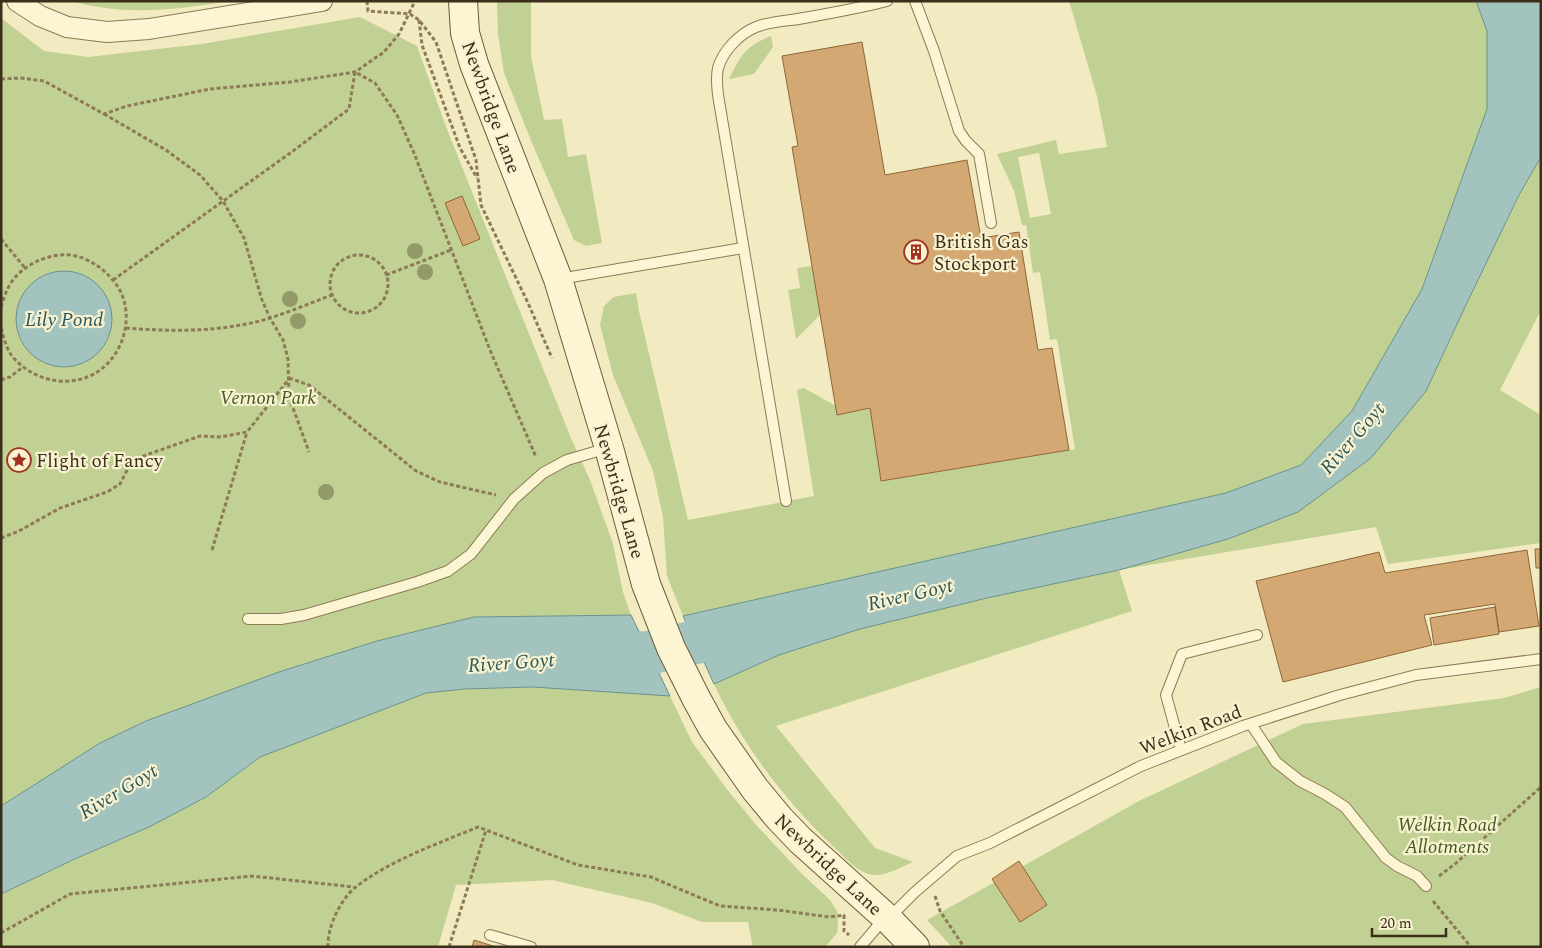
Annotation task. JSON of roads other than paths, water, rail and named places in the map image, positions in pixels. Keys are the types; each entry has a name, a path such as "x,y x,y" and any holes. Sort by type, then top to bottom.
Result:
{"main road":[{"name":"Newbridge Lane","path":"463,1 465,33 474,64 558,279 646,584 672,648 713,729 755,789 800,840 888,919 915,947"}],"street":[{"path":"17,1 40,16 66,27 107,32 149,29 322,1"}],"lane":[{"path":"786,501 716,83 718,69 723,56 731,46 746,32 758,26 823,15 887,1"},
{"path":"915,1 959,130 966,141 979,154 991,224"},
{"path":"558,279 743,248"},
{"path":"248,619 281,620 304,615 417,582 448,570 471,554 514,499 543,473 567,460 608,448"},
{"path":"1181,750 1166,695 1182,654 1257,635"},
{"name":"Welkin Road","path":"860,947 877,927 888,919 914,892 957,856 990,843 1141,766 1251,724 1340,695 1416,675 1541,659"},
{"path":"1251,724 1276,762 1300,781 1345,807 1386,858 1417,876 1426,886"},
{"path":"490,934 531,947"}],"water":[{"path":"1476,1 1541,1 1541,157 1519,195 1426,391 1371,458 1298,512 1228,539 1119,570 987,598 860,629 779,655 714,684 683,616 1226,493 1301,465 1352,411 1422,289 1487,109 1487,31"},
{"name":"Lily Pond","path":"64,271 82,274 98,285 109,301 112,319 109,337 98,353 82,364 64,367 46,364 30,353 19,337 16,319 19,301 30,285 46,274"},
{"path":"631,615 670,696 533,687 464,689 426,693 260,757 206,797 149,827 1,894 1,806 100,743 146,721 279,672 377,641 474,617"}],"waterway":[{"name":"River Goyt","path":"589,656 648,653 753,629"}],"place":[{"name":"British Gas Stockport","path":"916,252"},
{"name":"Flight of Fancy","path":"19,460"}],"park label":[{"name":"Vernon Park","path":"268,397"},
{"name":"Welkin Road Allotments","path":"1447,835"}]}
